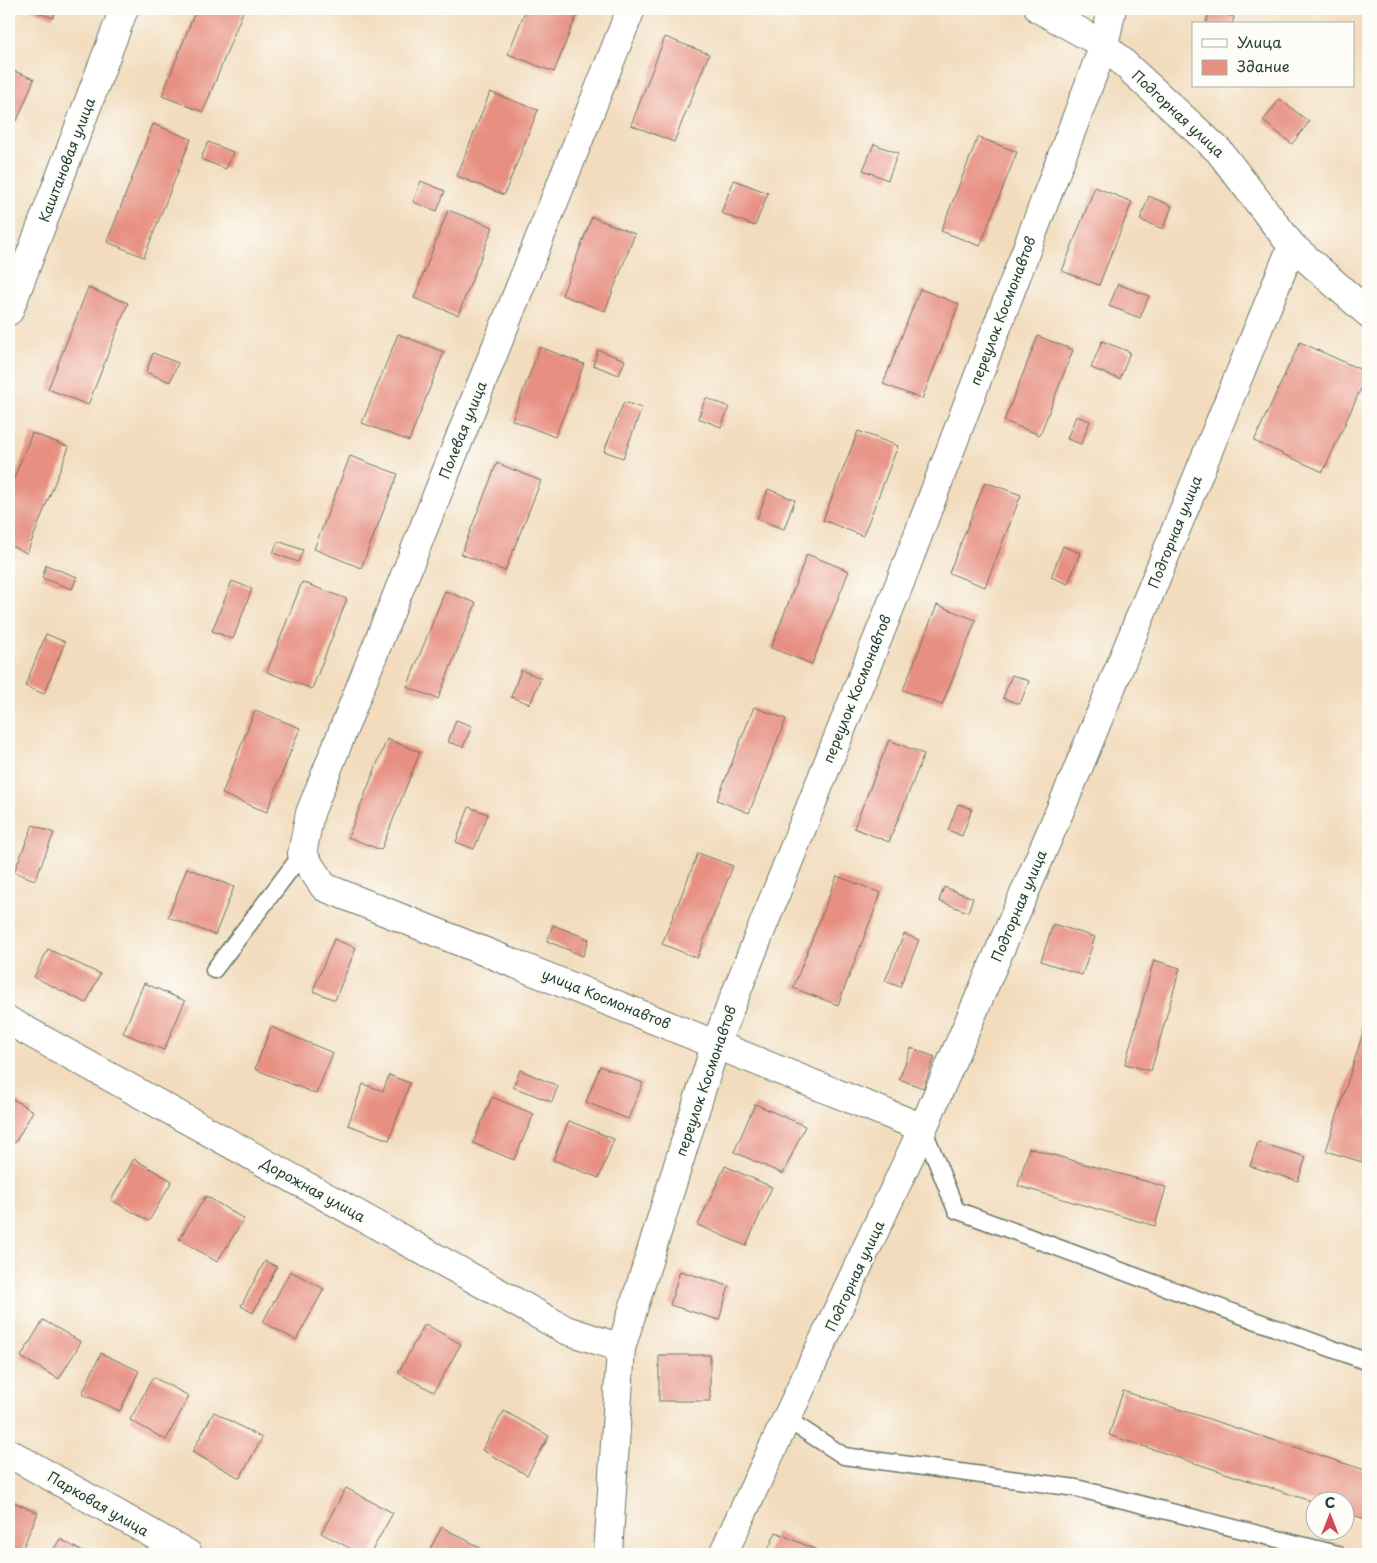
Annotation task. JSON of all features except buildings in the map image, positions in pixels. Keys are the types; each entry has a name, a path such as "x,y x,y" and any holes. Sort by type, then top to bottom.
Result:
{"street":[{"name":"Каштановая улица","path":"9,311 124,9"},
{"name":"Полевая улица","path":"302,854 310,813 631,9"},
{"name":"Подгорная улица","path":"1039,9 1104,45 1219,151 1292,246 1368,313"},
{"name":"переулок Космонавтов","path":"608,1554 621,1348 716,1043 901,580 1104,45 1112,9"},
{"name":"Подгорная улица","path":"723,1554 788,1420 923,1128 1081,762 1292,246"},
{"name":"улица Космонавтов","path":"302,854 324,887 716,1043 923,1128"},
{"name":"Дорожная улица","path":"9,1020 566,1330 621,1348"},
{"name":"Парковая улица","path":"9,1453 188,1554"}],"lane":[{"path":"214,970 302,854"},
{"path":"923,1128 956,1210 1368,1362"},
{"path":"788,1420 844,1456 1076,1488 1337,1554"}]}
